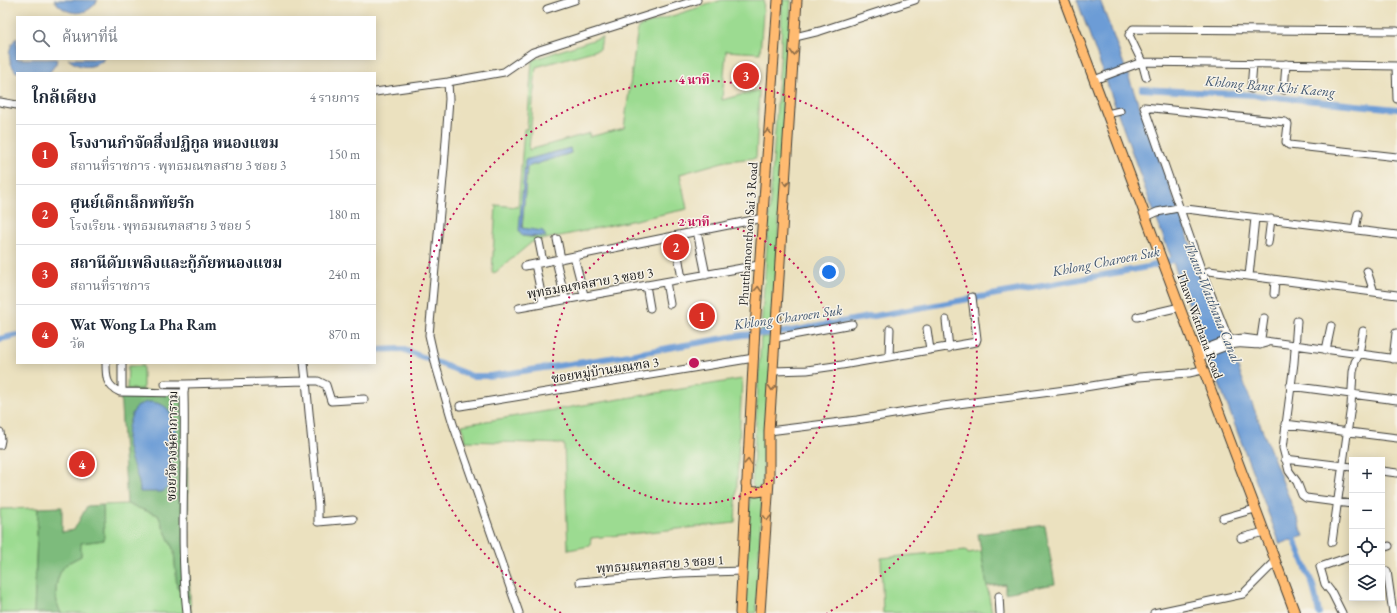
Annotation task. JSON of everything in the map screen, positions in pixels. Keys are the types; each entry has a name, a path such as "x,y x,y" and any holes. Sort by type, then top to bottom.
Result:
{"main road":[{"name":"Phutthamonthon Sai 3 Road","path":"740,613 755,328 778,0"},
{"path":"760,613 768,485 769,431 797,0"},
{"name":"Thawi Watthana Road","path":"1064,0 1161,256 1202,370 1295,613"},
{"path":"746,484 749,491 756,492 764,491 768,485"}],"street":[{"path":"547,9 575,0"},
{"path":"376,92 448,82 504,72 533,52 698,0"},
{"path":"795,37 820,31 914,0"},
{"path":"1146,77 1142,62 1129,35 1133,29 1397,31"},
{"path":"1094,80 1142,62 1397,66 1397,99"},
{"path":"1251,89 1253,64"},
{"path":"1284,90 1286,64"},
{"path":"448,82 449,99 444,167 429,336 453,424 519,610 512,613"},
{"path":"0,102 16,104"},
{"path":"1228,340 1179,208 1144,107 1156,107 1285,122 1288,124 1286,142 1289,145 1397,157"},
{"path":"1107,114 1120,111"},
{"path":"1146,217 1157,212 1179,208 1397,235"},
{"path":"1355,229 1358,214"},
{"path":"524,266 763,218"},
{"path":"1249,276 1255,218"},
{"path":"1268,243 1270,219"},
{"path":"697,231 706,275"},
{"path":"557,239 565,299"},
{"path":"539,242 543,262"},
{"path":"678,255 682,279"},
{"path":"574,256 584,295"},
{"path":"535,264 544,303"},
{"name":"พุทธมณฑลสาย 3 ซอย 3","path":"519,308 584,295 759,265"},
{"path":"1210,271 1397,295"},
{"path":"1367,271 1374,292"},
{"path":"1274,294 1276,280"},
{"path":"666,282 670,304"},
{"path":"646,285 650,308"},
{"path":"773,371 808,370 889,356 949,348 977,341 972,300"},
{"path":"1137,317 1180,308"},
{"path":"1263,343 1264,318"},
{"path":"946,320 949,348"},
{"path":"1297,321 1294,346 1294,363 1285,424 1283,448 1285,459 1302,495 1306,498 1349,504"},
{"path":"776,334 852,324"},
{"path":"1326,350 1331,326"},
{"path":"889,356 890,329"},
{"path":"927,329 930,350"},
{"path":"1332,542 1355,362 1359,354 1363,331"},
{"path":"1197,355 1228,340 1243,338 1263,343 1395,359 1396,333"},
{"name":"ซอยหมู่บ้านมณฑล 3","path":"460,406 754,358"},
{"path":"106,364 108,384 114,389 122,392 184,393"},
{"path":"122,364 122,392"},
{"path":"304,364 318,506 318,522 353,519"},
{"path":"769,431 851,421 943,406 1202,370"},
{"name":"ซอยวัดวงษ์ลาภาราม","path":"187,613 183,562 182,498 185,449 185,384 318,381 326,385 332,401 364,400"},
{"path":"165,384 185,384"},
{"path":"1290,386 1397,400"},
{"path":"1285,424 1397,438"},
{"path":"0,432 2,440 0,445"},
{"path":"1285,459 1349,467"},
{"path":"1385,471 1397,473"},
{"path":"1223,518 1255,509"},
{"path":"1241,538 1264,532"},
{"path":"1342,613 1332,593 1325,584 1320,566 1349,557"},
{"path":"1154,613 1242,594 1275,562"},
{"name":"พุทธมณฑลสาย 3 ซอย 1","path":"580,582 681,573 742,570"},
{"path":"1386,570 1393,613"},
{"path":"999,596 1000,613"}],"green space":[{"path":"722,0 764,0 760,53 726,51 722,100 759,90 756,158 726,161 680,174 687,209 532,242 496,272 492,273 496,205 518,207 524,129 527,129 532,60 602,37 600,49 536,67 529,150 590,133 589,137 624,128 638,27","holes":["570,148 571,153 527,167 522,228 536,238 522,236 520,233 525,160"]},
{"path":"782,0 791,0 773,330 761,330 781,48"},
{"path":"761,337 773,337 762,485 760,489 755,489 752,484"},
{"path":"128,366 143,366 143,389 127,389"},
{"path":"742,379 735,523 591,538 590,546 568,550 564,444 465,441 462,425"},
{"path":"120,390 186,391 190,599 177,588 174,551 158,515 127,504","holes":["176,432 178,436 174,440 170,449 170,457 174,471 168,478 140,492 140,486 126,437"]},
{"path":"750,495 754,497 762,496 756,613 744,613"},
{"path":"127,504 158,515 174,551 177,588 190,599 191,613 61,613 57,602 56,590 60,573 64,566 81,556 80,543 104,540 103,505"},
{"path":"103,505 104,540 81,543 81,556 66,564 60,573 56,596 61,613 34,613 38,508 62,507 62,532 74,530 87,506"},
{"path":"38,508 34,613 0,613 0,509"},
{"path":"1045,525 1055,584 1005,593 1005,584 987,586 978,534"},
{"path":"966,550 968,553 981,551 992,613 883,613 881,558"}],"water":[{"path":"54,0 98,0 88,10 76,13 64,9"},
{"path":"1077,0 1100,0 1218,317 1304,536 1280,544 1147,194"},
{"path":"16,38 16,60 57,60 56,64 50,72 16,72 11,63 9,54 11,45"},
{"path":"70,60 103,60 96,65 91,66 77,65"},
{"path":"570,148 571,153 527,167 522,228 543,231 546,237 522,236 519,230 525,160"},
{"path":"151,402 164,406 168,410 178,436 172,443 169,453 173,465 174,476 168,478 168,488 162,492 140,492 138,480 128,449 127,437 129,424 134,410 141,404"}],"waterway":[{"name":"Khlong Bang Khi Kaeng","path":"1142,89 1253,95 1397,109"},
{"name":"Khlong Charoen Suk","path":"376,350 402,349 472,376 490,376 623,356 742,335 785,332 1148,267 1179,258"},
{"name":"Khlong Charoen Suk","path":"0,339 16,335"},
{"name":"Thawi Watthana Canal","path":"1292,533 1313,586 1319,613"}],"place":[{"name":"สถานีดับเพลิงและกู้ภัยหนองแขม","path":"746,76"},
{"name":"ศูนย์เด็กเล็กหทัยรัก","path":"676,247"},
{"name":"โรงงานกำจัดสิ่งปฏิกูล หนองแขม","path":"702,316"},
{"name":"Wat Wong La Pha Ram","path":"82,464"}]}
